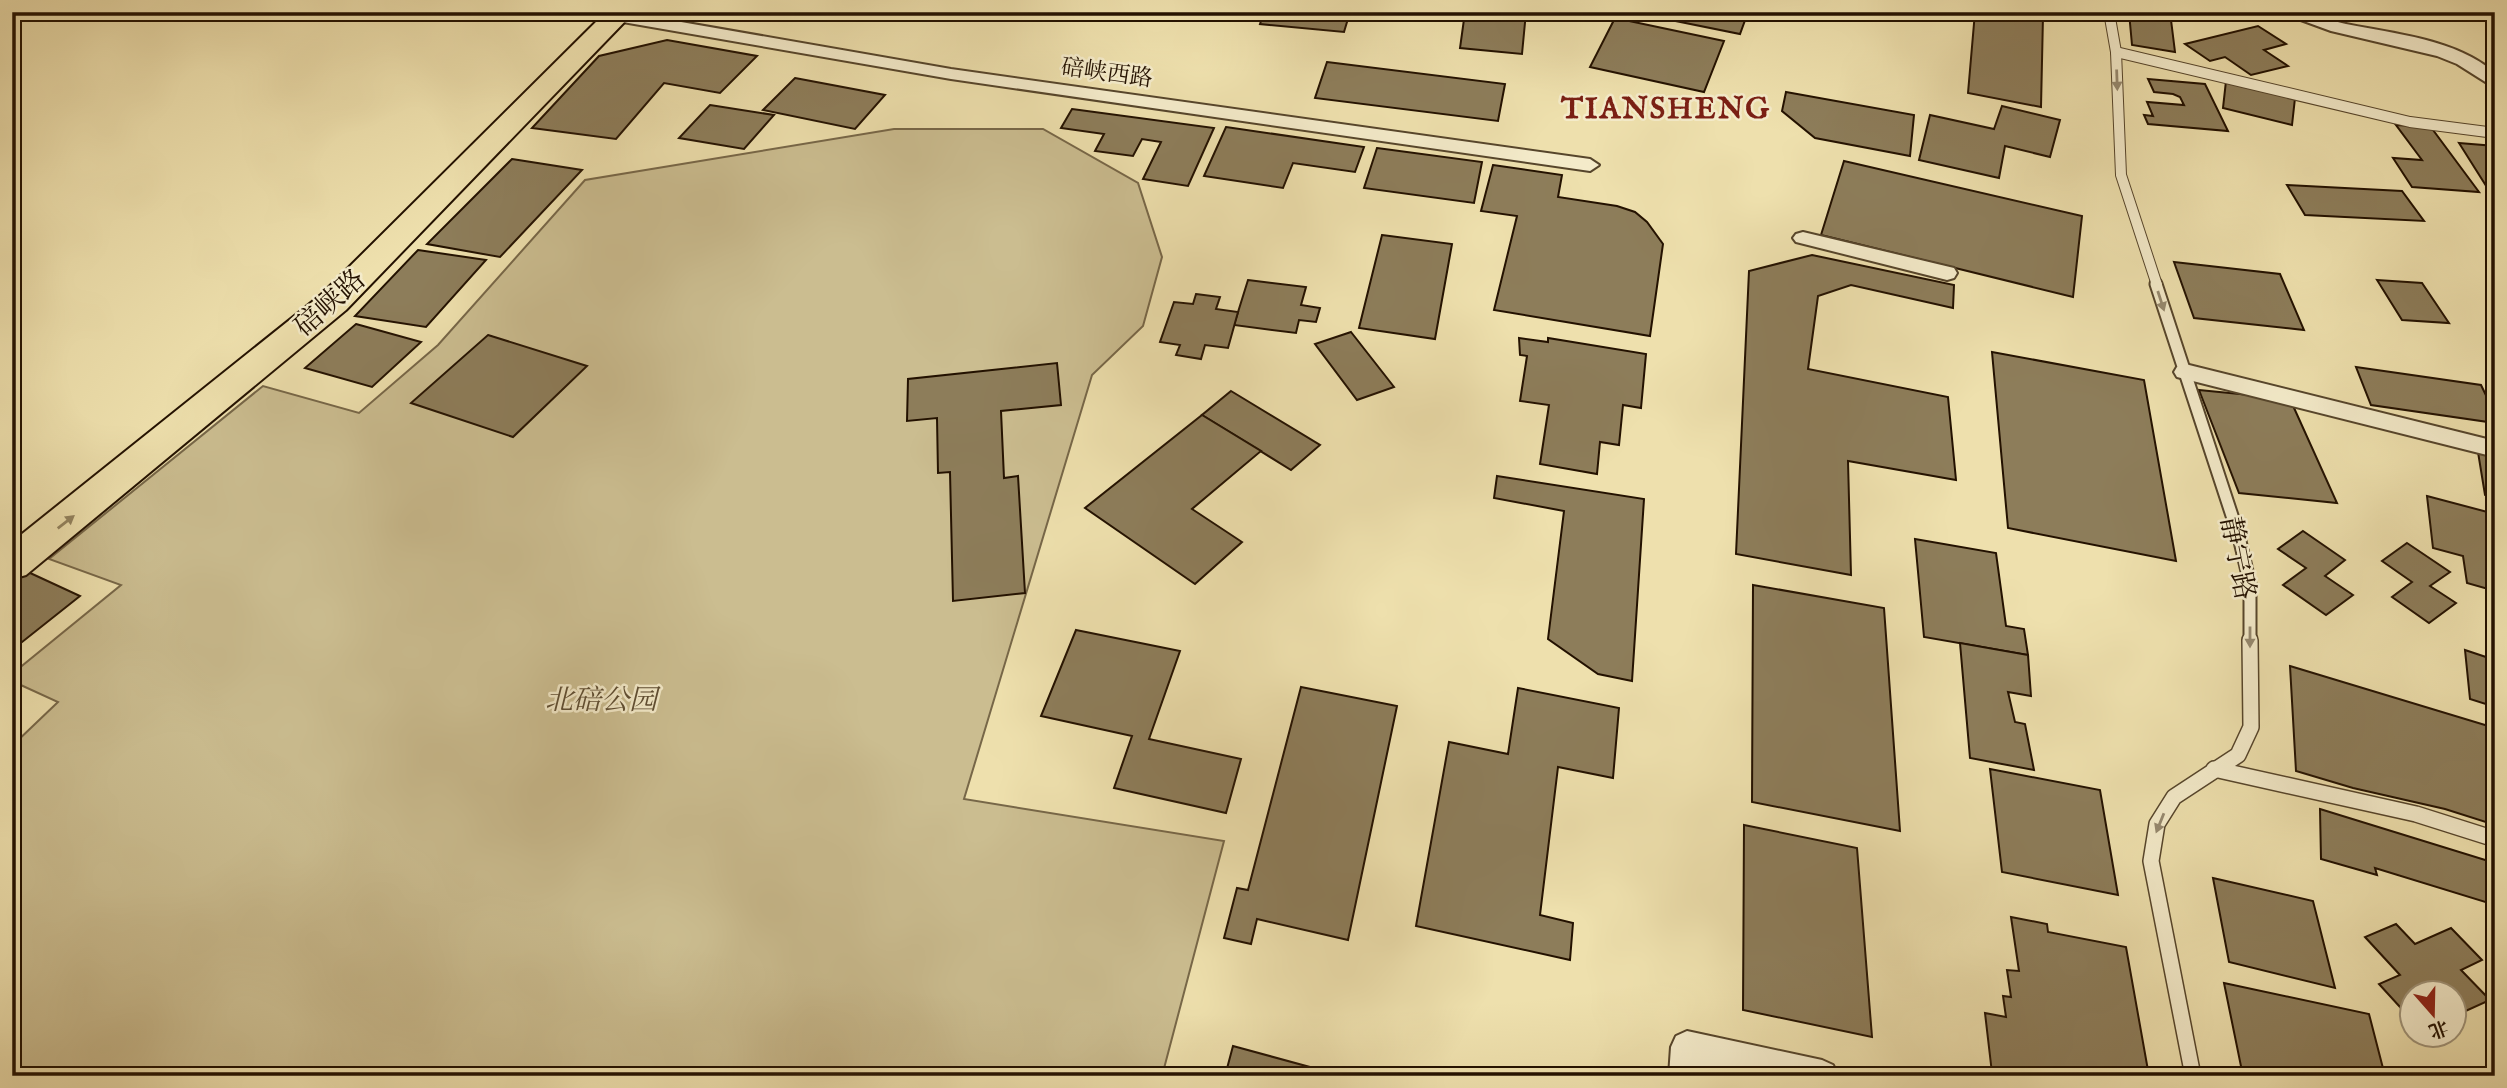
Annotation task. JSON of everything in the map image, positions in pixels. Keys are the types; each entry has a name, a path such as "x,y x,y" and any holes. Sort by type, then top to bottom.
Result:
{"main road":[{"name":"碚峡路","path":"12,533 307,303 607,13"},
{"name":"碚峡路","path":"12,564 334,302 607,13"}],"street":[{"path":"2295,12 2333,26 2463,60 2488,75 2495,83"},
{"name":"碚峡西路","path":"607,13 951,74 1590,165"},
{"path":"1803,238 1947,273"},
{"path":"2185,372 2495,449"},
{"path":"1686,1061 1822,1076"}],"lane":[{"name":"静宁路","path":"2109,12 2116,52 2121,175 2239,537 2250,584 2251,727 2238,755 2174,797 2157,824 2151,862 2193,1076"},
{"path":"2116,52 2410,122 2495,133"},
{"path":"2214,769 2416,814 2495,839"}],"green space":[{"name":"北碚公园","path":"894,129 1043,129 1138,183 1162,257 1143,326 1092,375 964,799 1224,841 1162,1076 12,1076 12,746 58,702 12,681 12,674 121,585 49,559 263,386 359,413 438,345 585,180"}],"building":[{"path":"1264,12 1350,12 1344,32 1260,24"},
{"path":"1465,12 1526,12 1522,54 1460,48"},
{"path":"1631,12 1748,12 1740,34"},
{"path":"1975,12 2066,12 2066,20 2043,16 2041,107 1968,93"},
{"path":"2129,12 2170,12 2175,52 2132,45"},
{"path":"1615,18 1724,41 1704,92 1590,67"},
{"path":"2258,26 2286,44 2264,50 2288,66 2251,75 2225,57 2210,61 2185,44"},
{"path":"667,40 757,56 720,93 664,83 616,139 532,128 599,56"},
{"path":"1327,62 1505,84 1498,121 1315,98"},
{"path":"795,78 885,95 855,129 763,110"},
{"path":"2148,79 2205,84 2228,131 2148,124 2144,115 2153,116 2147,102 2184,105 2180,97 2154,92"},
{"path":"2226,81 2295,98 2292,125 2223,108"},
{"path":"1786,92 1914,115 1910,156 1815,138 1782,111"},
{"path":"710,105 774,115 744,149 679,138"},
{"path":"2002,106 2060,120 2050,157 2005,146 1999,178 1919,160 1930,115 1994,129"},
{"path":"1072,109 1214,128 1188,186 1143,179 1161,142 1142,139 1133,156 1095,151 1104,134 1061,128"},
{"path":"2396,125 2430,126 2479,192 2412,187 2393,158 2422,160"},
{"path":"1226,127 1364,147 1355,172 1293,163 1283,188 1204,176"},
{"path":"2459,143 2495,146 2495,200"},
{"path":"1377,148 1482,162 1474,203 1364,188"},
{"path":"512,159 582,170 500,257 427,244"},
{"path":"1844,161 2082,216 2073,297 1821,235"},
{"path":"1493,165 1562,175 1558,197 1617,206 1635,212 1647,222 1663,244 1650,336 1494,310 1517,216 1481,211"},
{"path":"2287,185 2402,191 2424,221 2305,215"},
{"path":"1382,235 1452,244 1435,339 1359,328"},
{"path":"418,250 486,260 426,327 355,316"},
{"path":"1812,255 1954,285 1953,308 1851,285 1818,296 1808,369 1948,397 1956,480 1848,461 1851,575 1736,554 1749,271"},
{"path":"2174,262 2280,274 2304,330 2194,318"},
{"path":"1248,280 1306,287 1301,305 1320,308 1316,322 1299,320 1296,333 1234,325"},
{"path":"2377,280 2422,283 2449,323 2402,320"},
{"path":"1196,294 1220,297 1216,309 1238,312 1228,348 1205,345 1201,359 1176,355 1180,345 1160,342 1174,302 1193,304"},
{"path":"356,324 421,342 372,387 305,368"},
{"path":"1351,332 1394,387 1357,400 1315,344"},
{"path":"488,335 587,366 513,437 411,403"},
{"path":"1519,338 1548,342 1548,338 1646,354 1641,408 1623,405 1619,445 1600,442 1597,474 1540,464 1549,405 1520,401 1527,356 1520,355"},
{"path":"1992,352 2144,380 2176,561 2008,528"},
{"path":"1057,363 1061,405 1001,411 1004,478 1018,476 1025,593 953,601 950,472 938,473 937,418 907,421 908,379"},
{"path":"2356,367 2481,385 2495,414 2495,423 2371,405"},
{"path":"2199,390 2290,399 2337,503 2239,493"},
{"path":"1231,391 1320,445 1291,470 1202,415"},
{"path":"1202,415 1261,451 1192,509 1242,542 1195,584 1085,508"},
{"path":"2477,446 2495,450 2495,497 2485,495"},
{"path":"1497,476 1644,499 1632,681 1598,674 1548,639 1564,511 1494,498"},
{"path":"2427,496 2495,514 2495,591 2467,583 2463,556 2433,548"},
{"path":"2303,531 2345,560 2325,576 2353,595 2326,615 2283,585 2306,568 2278,549"},
{"path":"1915,539 1996,553 2006,626 2024,629 2028,655 1924,637"},
{"path":"2407,543 2450,572 2430,586 2456,603 2429,623 2392,597 2412,582 2382,561"},
{"path":"28,572 80,596 12,650 12,584"},
{"path":"1753,585 1884,608 1900,831 1752,802"},
{"path":"1076,630 1180,651 1149,739 1241,759 1226,813 1114,788 1132,736 1041,716"},
{"path":"1960,643 2028,655 2031,696 2008,692 2015,722 2025,724 2034,770 1970,758"},
{"path":"2465,650 2495,660 2495,707 2470,699"},
{"path":"2290,666 2495,728 2495,825 2445,809 2353,788 2296,771"},
{"path":"1301,687 1397,706 1348,940 1257,919 1251,944 1224,938 1237,888 1248,890"},
{"path":"1518,688 1619,708 1613,778 1558,767 1540,915 1573,923 1570,960 1416,926 1449,742 1508,754"},
{"path":"1990,769 2100,790 2118,895 2002,872"},
{"path":"2320,809 2495,863 2495,905 2375,868 2377,875 2321,859"},
{"path":"1744,825 1857,848 1872,1037 1743,1010"},
{"path":"2213,878 2313,901 2335,988 2229,962"},
{"path":"2011,917 2047,924 2048,932 2126,947 2149,1076 2004,1076 1992,1073 1985,1013 2006,1017 2003,996 2011,997 2007,970 2019,971"},
{"path":"2396,924 2415,944 2451,928 2482,960 2461,970 2490,1000 2468,1010 2468,979 2398,979 2398,1005 2379,984 2400,975 2365,937"},
{"path":"2224,983 2369,1014 2385,1076 2243,1076"},
{"path":"1233,1046 1343,1076 1225,1076"}],"district":[{"name":"TIANSHENG","path":"1666,108"}]}
